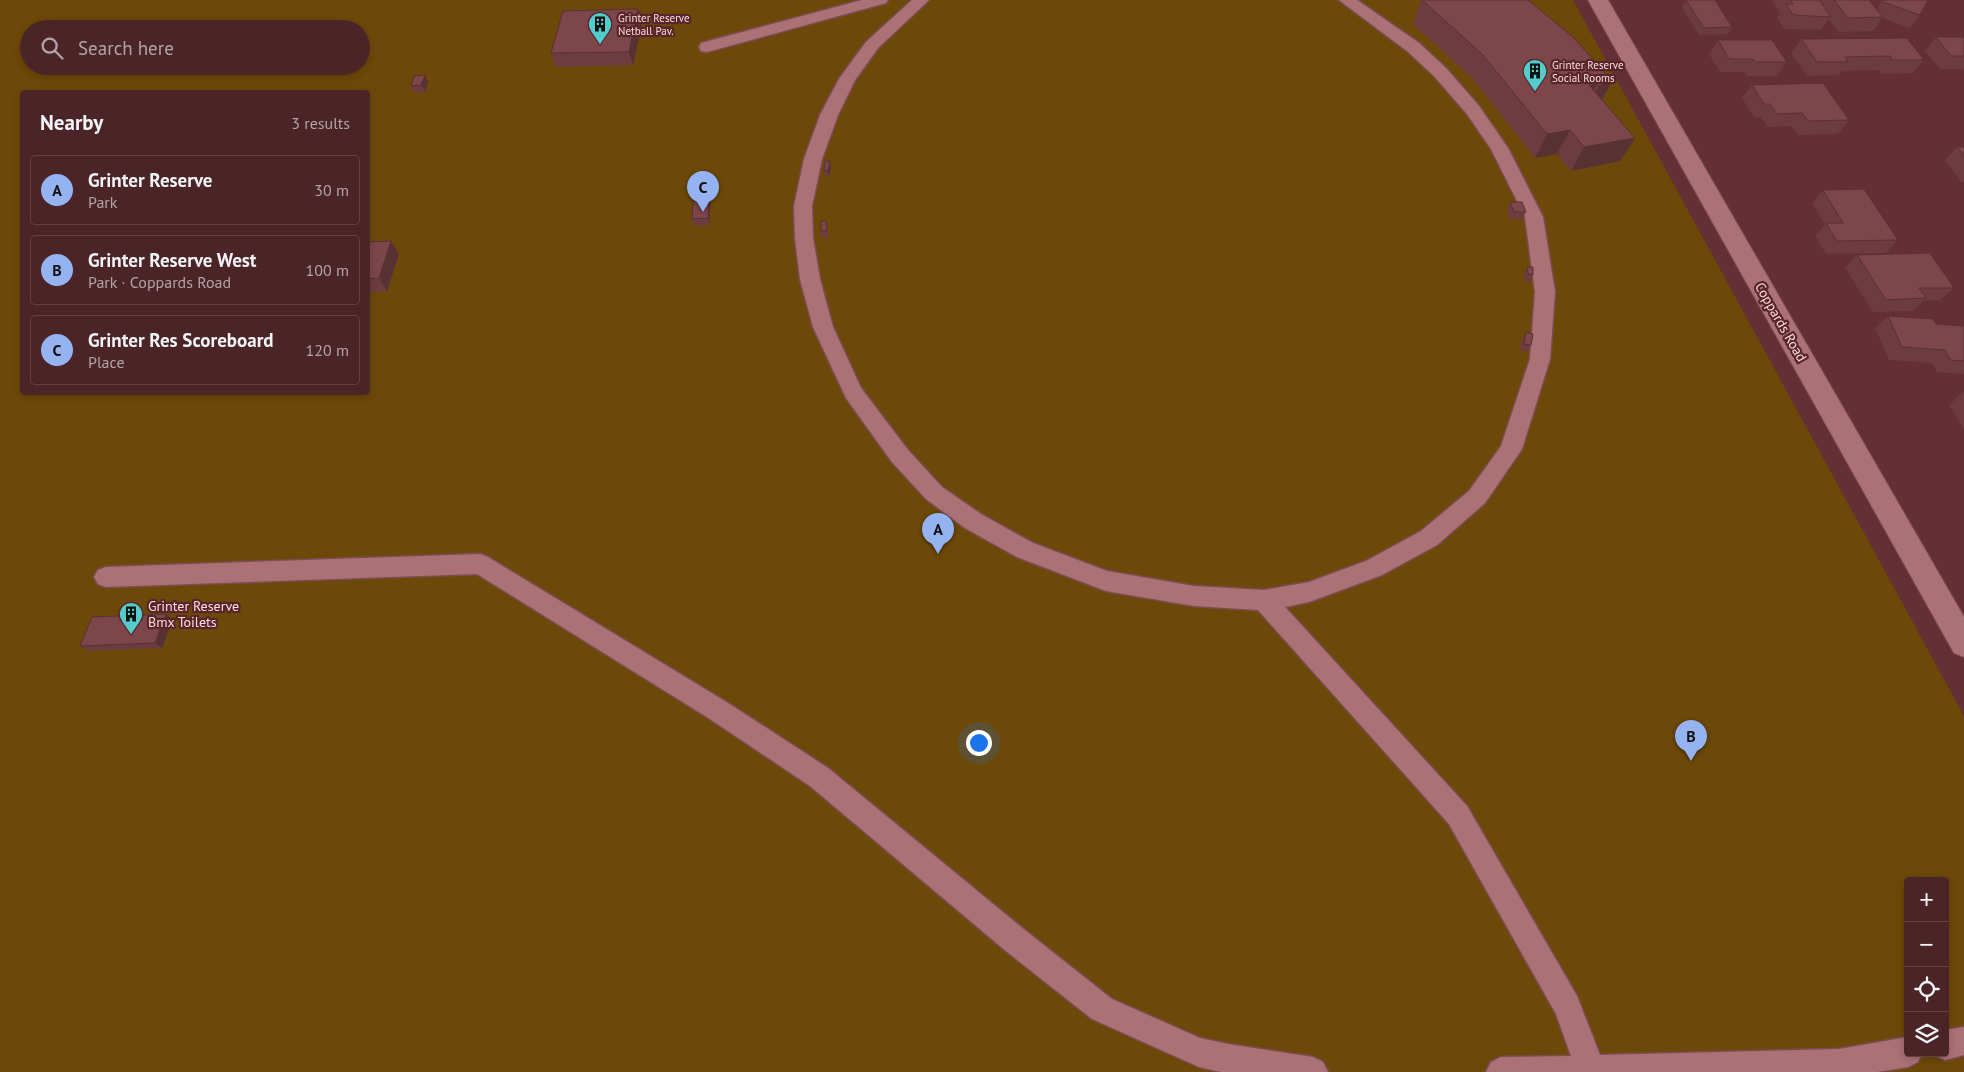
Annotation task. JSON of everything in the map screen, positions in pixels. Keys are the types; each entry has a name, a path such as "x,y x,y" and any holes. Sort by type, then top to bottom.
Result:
{"street":[{"name":"Coppards Road","path":"1598,0 1964,644"}],"lane":[{"path":"707,47 880,0"},
{"path":"921,0 872,45 848,79 829,115 813,159 803,206 804,238 810,279 823,327 853,392 900,456 934,493 973,521 1026,550 1106,581 1194,596 1264,600 1309,592 1374,568 1429,538 1477,497 1511,449 1540,359 1545,292 1534,217 1499,148 1473,110 1440,72 1413,47 1347,0"},
{"path":"106,577 480,564 719,711 819,777 1016,941 1102,1009 1228,1066 1313,1072"},
{"path":"1264,600 1458,815 1567,1006 1591,1070"},
{"path":"1949,1044 1964,1041"},
{"path":"1501,1072 1841,1068 1904,1053"}],"shaded area":[{"path":"0,0 1573,0 1964,716 1964,1072 0,1072"}],"building":[{"path":"1422,0 1528,0 1574,38 1612,81 1599,86 1597,84 1589,85 1635,138 1584,147 1570,130 1547,134 1482,54"},
{"path":"1686,0 1715,0 1732,27 1704,28"},
{"path":"1790,0 1819,0 1831,17 1793,15 1786,4 1793,4"},
{"path":"1834,0 1869,0 1883,17 1848,18"},
{"path":"1884,0 1928,0 1920,15 1883,2"},
{"name":"Grinter Reserve Netball Pav.","path":"638,9 629,52 551,53 563,11"},
{"path":"1936,37 1964,37 1964,56 1951,56"},
{"path":"1907,38 1924,60 1892,60 1890,56 1845,57 1848,62 1817,62 1801,39"},
{"path":"1718,40 1772,40 1787,62 1756,62 1753,59 1729,59"},
{"path":"425,75 421,85 411,86 414,76"},
{"path":"1823,83 1849,120 1808,121 1802,113 1777,114 1770,104 1764,104 1752,85"},
{"path":"1957,147 1964,147 1964,156"},
{"path":"825,161 830,161 828,171 824,170"},
{"path":"1864,189 1898,240 1837,241 1826,223 1843,223 1823,190"},
{"path":"709,191 708,218 692,219 694,192"},
{"path":"1510,202 1522,202 1526,212 1514,212"},
{"path":"821,221 826,221 827,231 821,231"},
{"path":"391,241 379,278 370,279 370,242"},
{"path":"1930,253 1954,288 1919,288 1926,298 1886,300 1857,255"},
{"path":"1527,267 1533,267 1533,275 1528,274"},
{"path":"1888,316 1933,319 1936,324 1964,326 1964,361 1950,360 1945,350 1902,347"},
{"path":"1526,332 1533,334 1531,345 1524,344"},
{"name":"Grinter Reserve Bmx Toilets","path":"166,614 155,643 80,646 92,617"}],"place":[{"name":"Grinter Reserve Netball Pav.","path":"600,45"},
{"name":"Grinter Reserve Social Rooms","path":"1535,92"},
{"name":"Grinter Res Scoreboard","path":"703,212"},
{"name":"Grinter Reserve","path":"938,554"},
{"name":"Grinter Reserve Bmx Toilets","path":"131,635"},
{"name":"Grinter Reserve West","path":"1691,761"}]}
